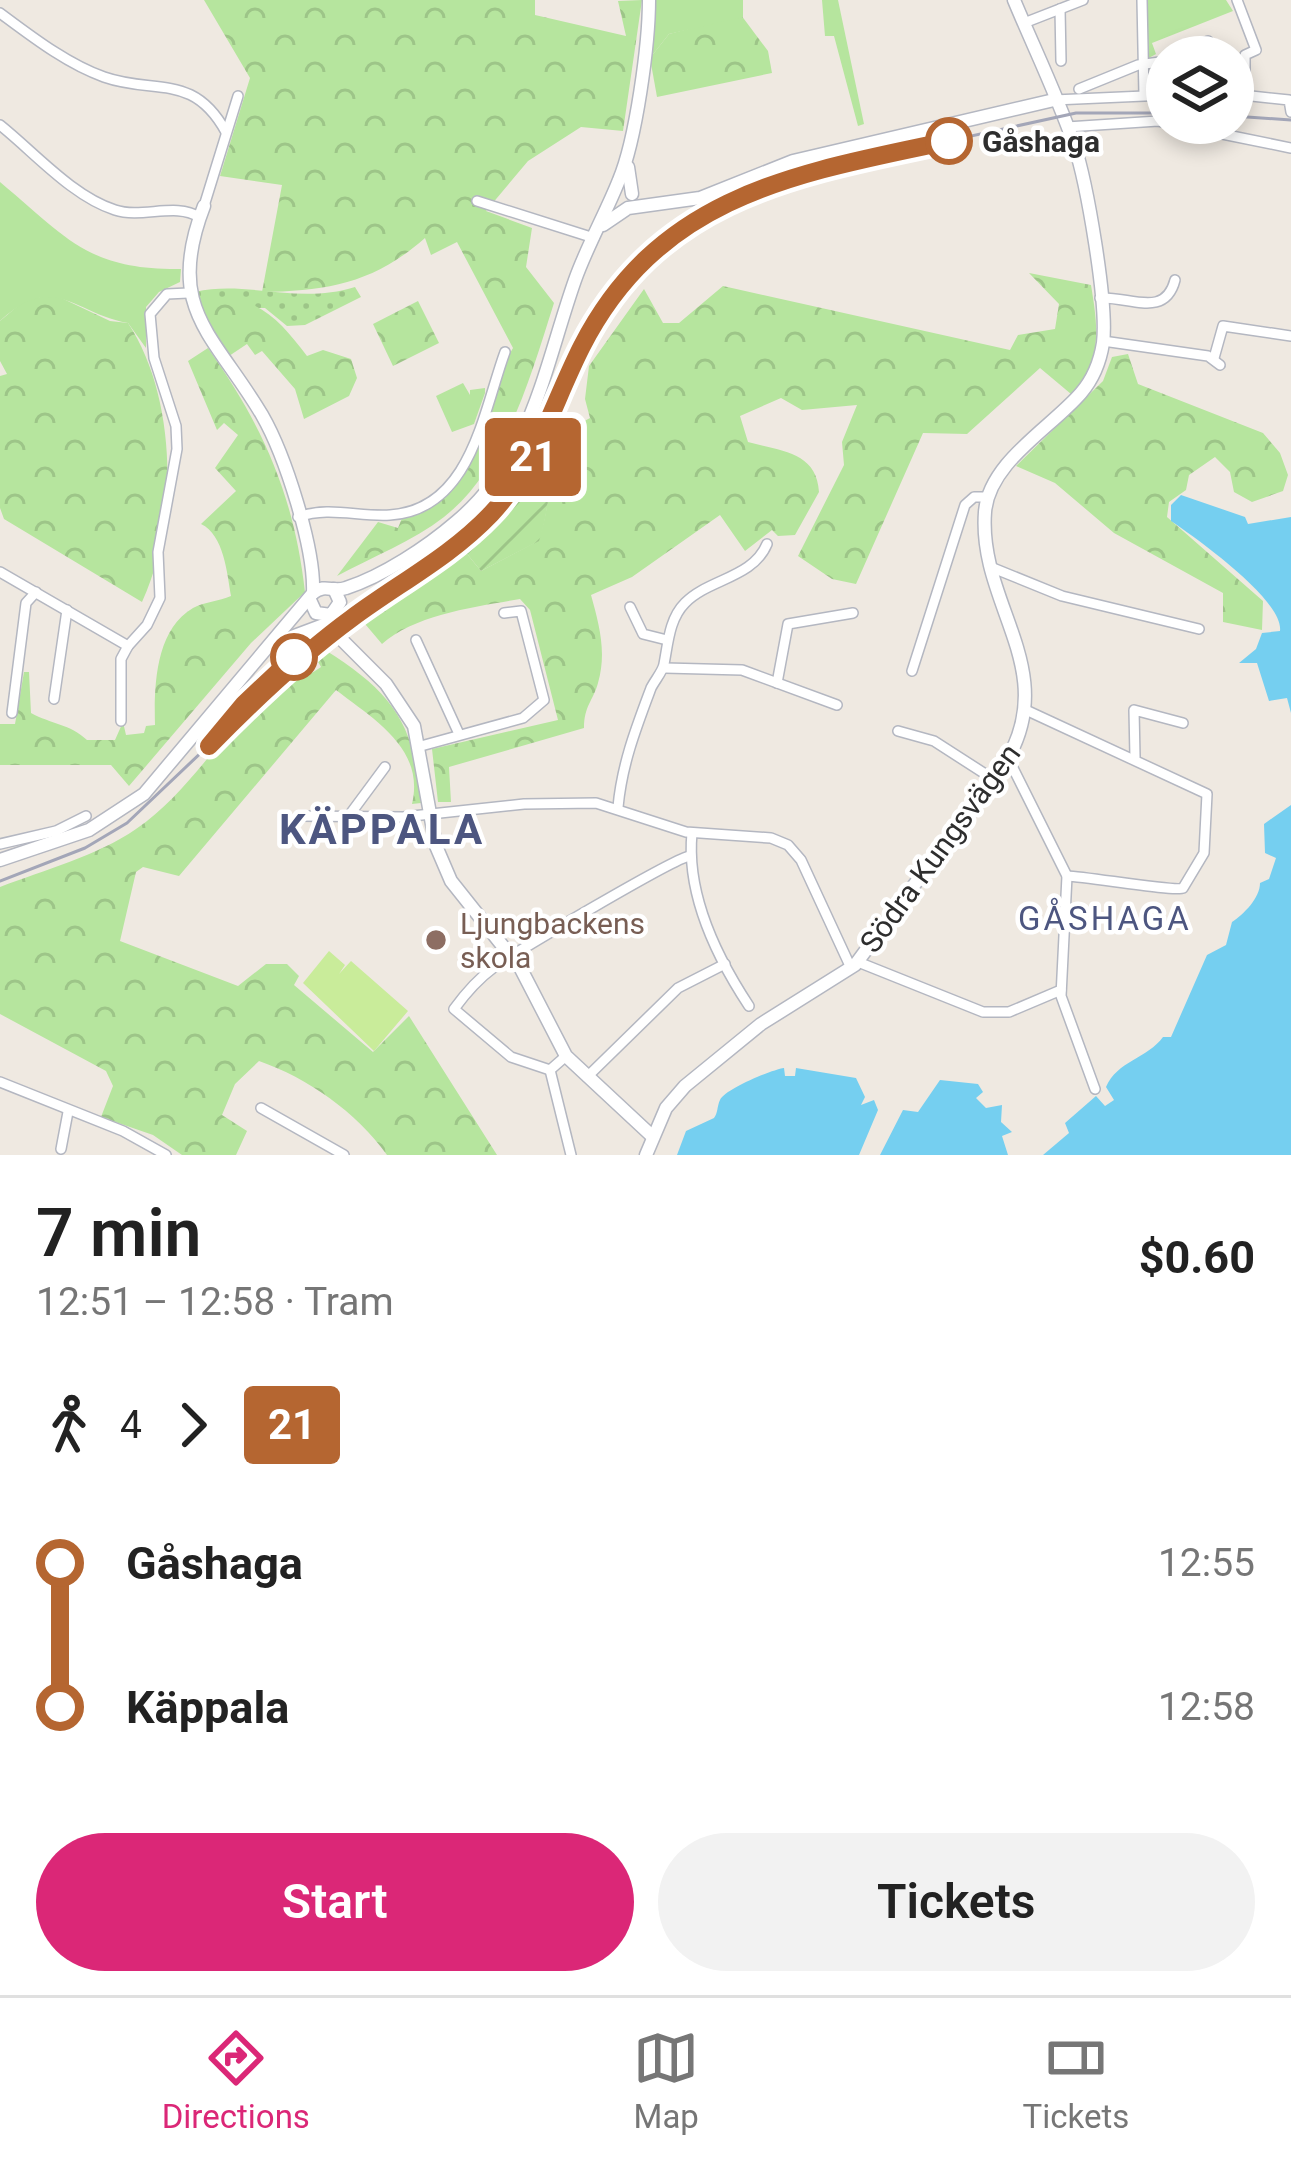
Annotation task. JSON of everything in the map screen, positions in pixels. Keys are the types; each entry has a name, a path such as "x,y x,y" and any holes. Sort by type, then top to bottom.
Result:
{"street":[{"path":"0,860 75,836 130,805 321,592 347,588 455,523 510,461 543,390 575,280 611,196 649,33 649,0"},
{"path":"912,670 965,505 974,497 987,497 998,475 1087,385 1103,341 1078,163 1014,0"},
{"path":"1024,23 1083,0"},
{"path":"611,196 668,203 700,198 793,161 1054,100 1144,95 1142,0"},
{"path":"1237,0 1251,36"},
{"path":"1060,9 1061,61"},
{"path":"0,13 33,38 106,78 183,88 226,132"},
{"path":"1079,89 1144,64"},
{"path":"1254,95 1287,100"},
{"path":"238,96 189,255 188,292 204,331 274,437 321,592 322,618 397,697 421,746 431,815 446,871 511,956 566,1056 653,1137"},
{"path":"1067,127 1158,121 1291,148"},
{"path":"0,124 90,199 139,215 202,212"},
{"path":"597,235 628,200 630,130"},
{"path":"611,196 628,200"},
{"path":"477,201 597,235"},
{"path":"1100,298 1160,303 1175,280"},
{"path":"121,721 121,667 128,646 147,626 160,598 158,552 177,449 176,426 154,358 150,314 167,294 188,292"},
{"path":"1103,341 1217,362 1223,326 1291,336"},
{"path":"298,517 322,511 401,514 443,493 468,458 505,352"},
{"name":"Södra Kungsvägen","path":"646,1155 677,1095 720,1056 854,965 1008,758 1028,711 1026,681 985,532 987,497"},
{"path":"618,807 622,766 655,680 665,668 668,640 688,599 730,579 767,544"},
{"path":"993,568 1062,596 1199,629"},
{"path":"262,654 339,607 382,569"},
{"path":"0,572 128,646"},
{"path":"12,713 26,604 35,592"},
{"path":"321,592 339,607"},
{"path":"339,607 336,618 354,650"},
{"path":"630,607 643,634 668,640"},
{"path":"55,699 67,610"},
{"path":"421,746 523,718 544,700 521,611 504,614"},
{"path":"777,683 788,623 853,613"},
{"path":"284,630 322,618"},
{"path":"416,640 459,734"},
{"path":"665,668 742,670 837,705"},
{"path":"1135,757 1134,710 1183,723"},
{"path":"1028,711 1207,794 1204,853 1176,892 1115,878 1066,877"},
{"path":"898,730 934,741 993,778"},
{"path":"1008,758 1066,877 1060,990 1095,1090"},
{"path":"348,817 385,767"},
{"path":"300,816 431,815 563,801 618,807 692,833 756,836 788,845 811,877 854,965 983,1012 1009,1012 1060,990"},
{"path":"0,844 56,831 86,816"},
{"path":"692,833 690,856 705,924 749,1006"},
{"path":"550,1070 511,1057 454,1013 475,985 511,956 628,892 674,859 690,856"},
{"path":"586,1076 678,988 724,964"},
{"path":"550,1070 566,1056"},
{"path":"550,1070 571,1155"},
{"path":"0,1082 123,1131 166,1155"},
{"path":"261,1108 344,1155"},
{"path":"61,1149 68,1112"}],"green space":[{"path":"204,0 535,0 535,15 626,36 618,1 642,0 623,131 581,127 528,161 486,211 532,228 526,267 554,303 500,447 466,497 444,517 337,576 378,522 398,528 402,518 430,507 450,491 476,448 513,348 457,242 431,255 425,238 387,265 349,282 262,292 282,185 220,176 250,78"},
{"path":"655,0 743,0 743,17 669,34 650,58"},
{"path":"822,0 838,0 864,124 858,126 834,36 825,36"},
{"path":"1147,0 1226,0 1233,11 1170,36 1147,36"},
{"path":"741,15 768,51 772,73 657,97 650,58 669,34"},
{"path":"0,182 63,235 101,257 149,268 181,269 180,282 159,292 146,307 146,348 128,323 50,297 19,306 0,321"},
{"path":"1029,273 1091,285 1096,343 1089,369 1071,394 1040,368 967,434 923,433 856,584 832,579 798,556 844,465 842,442 857,405 802,410 781,398 740,416 748,442 795,455 817,479 819,492 795,535 778,536 772,530 745,551 720,515 632,577 591,595 602,660 584,728 449,767 451,802 438,802 432,749 558,720 530,610 520,599 466,609 412,625 382,644 360,618 463,549 481,571 538,541 561,457 545,446 550,437 566,447 579,424 590,418 585,399 589,366 644,289 663,323 679,323 723,286 1010,350 1018,335 1055,329 1059,304"},
{"path":"355,287 361,297 305,325 287,326 265,308 201,308 195,292 234,289 313,294"},
{"path":"55,295 110,321 128,323 156,387 164,423 167,498 154,570 142,602 4,519 0,508 0,376 7,374 0,361 0,321 26,299"},
{"path":"209,299 254,305 277,321 307,356 323,350 351,359 357,378 349,396 304,419 295,389 262,351 255,355 247,344 229,356 201,308"},
{"path":"418,301 439,343 393,366 373,324"},
{"path":"208,348 245,405 273,463 293,524 305,592 251,643 129,786 111,765 0,765 0,724 15,724 24,672 29,672 31,713 87,740 115,740 123,722 126,735 144,733 146,726 155,725 159,660 171,630 193,608 231,596 220,546 201,524 236,491 215,468 238,435 224,423 217,430 188,361"},
{"path":"1128,354 1138,384 1263,433 1280,453 1288,475 1283,491 1252,502 1234,492 1230,472 1215,457 1189,475 1186,490 1169,502 1167,517 1263,601 1262,630 1223,622 1223,593 1114,533 1055,483 1016,466 1103,381 1112,357"},
{"path":"463,383 470,395 470,390 485,388 485,393 474,424 452,432 436,396"},
{"path":"545,446 562,456 539,541 481,571 463,549 515,495"},
{"path":"325,650 367,680 396,712 413,751 421,803 412,804 411,767 394,738 336,690 179,876 143,867 136,872 120,941 238,986 266,964 287,964 299,976 294,985 373,1052 409,1016 497,1155 387,1155 330,1098 259,1061 235,1084 222,1115 247,1131 236,1155 182,1155 153,1135 101,1117 113,1086 106,1071 0,1014 0,887 87,855 136,829 172,799 266,697 321,667 316,658"},
{"path":"329,951 345,965 339,974 351,961 408,1011 374,1051 303,983"}],"water":[{"path":"1181,495 1245,517 1248,524 1291,517 1291,713 1287,698 1269,701 1257,663 1239,663 1256,649 1262,633 1280,631 1278,618 1238,572 1171,521 1171,505"},
{"path":"1291,805 1291,1155 1043,1155 1069,1133 1065,1123 1096,1096 1105,1106 1114,1100 1106,1087 1117,1071 1163,1037 1171,1037 1207,955 1226,945 1232,922 1250,905 1260,883 1269,879 1276,858 1265,853 1264,824"},
{"path":"784,1068 785,1076 795,1076 796,1068 856,1078 865,1097 861,1105 874,1100 878,1110 859,1155 677,1155 686,1131 714,1118 724,1096"},
{"path":"940,1080 978,1084 983,1092 976,1098 986,1108 1002,1105 1001,1122 1012,1132 1002,1136 1008,1155 880,1155 903,1110 918,1112"}],"tram line":[{"path":"0,881 85,848 127,823 306,653 474,531 528,466 597,320 641,265 689,224 747,191 816,170 1076,113 1146,113"},
{"path":"1254,117 1291,120"},
{"name":"21","path":"294,657 244,704 209,746 306,653 457,547 492,514 538,449 597,320 664,242 706,212 766,184 949,141"}],"place":[{"name":"Gåshaga","path":"949,141"},
{"name":"Ljungbackens skola","path":"436,940"}],"district":[{"name":"KÄPPALA","path":"382,829"},
{"name":"GÅSHAGA","path":"1105,918"}]}
